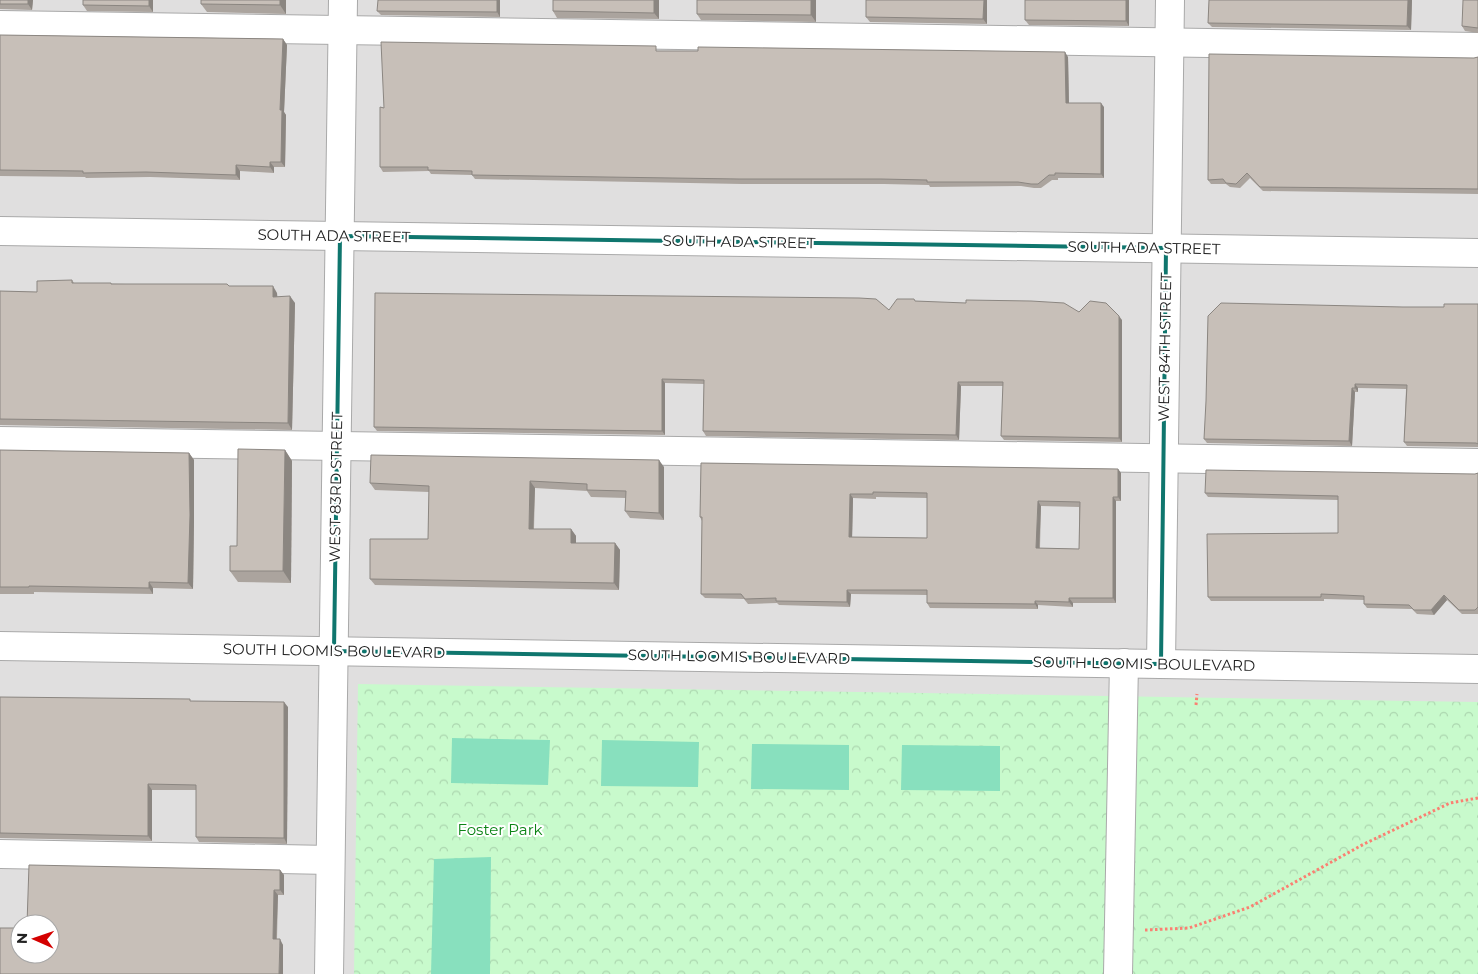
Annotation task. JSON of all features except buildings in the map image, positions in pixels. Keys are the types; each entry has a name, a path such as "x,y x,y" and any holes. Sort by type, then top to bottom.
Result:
{"street":[{"name":"WEST 83RD STREET","path":"329,974 344,0"},
{"name":"WEST 84TH STREET","path":"1161,664 1170,0"},
{"path":"0,24 1478,47"},
{"name":"SOUTH ADA STREET","path":"0,231 1478,253"},
{"path":"0,441 1478,463"},
{"name":"SOUTH LOOMIS BOULEVARD","path":"0,646 1478,669"},
{"path":"1118,974 1124,663"},
{"path":"0,854 330,860"}],"path":[{"path":"1196,705 1197,694"},
{"path":"1119,930 1189,928 1250,906 1364,844 1450,804 1478,798"}],"highlighted area":[{"path":"340,236 1166,248 1161,664 334,651"}],"shaded area":[{"path":"0,0 1478,0 1478,974 0,974"}],"green space":[{"name":"Foster Park","path":"358,684 1478,702 1478,974 354,974"},
{"path":"452,738 550,740 548,785 451,783"},
{"path":"602,740 699,742 698,787 601,786"},
{"path":"752,744 849,745 849,790 751,789"},
{"path":"902,745 1000,746 1000,791 901,790"},
{"path":"491,857 490,974 431,974 434,859"}]}
